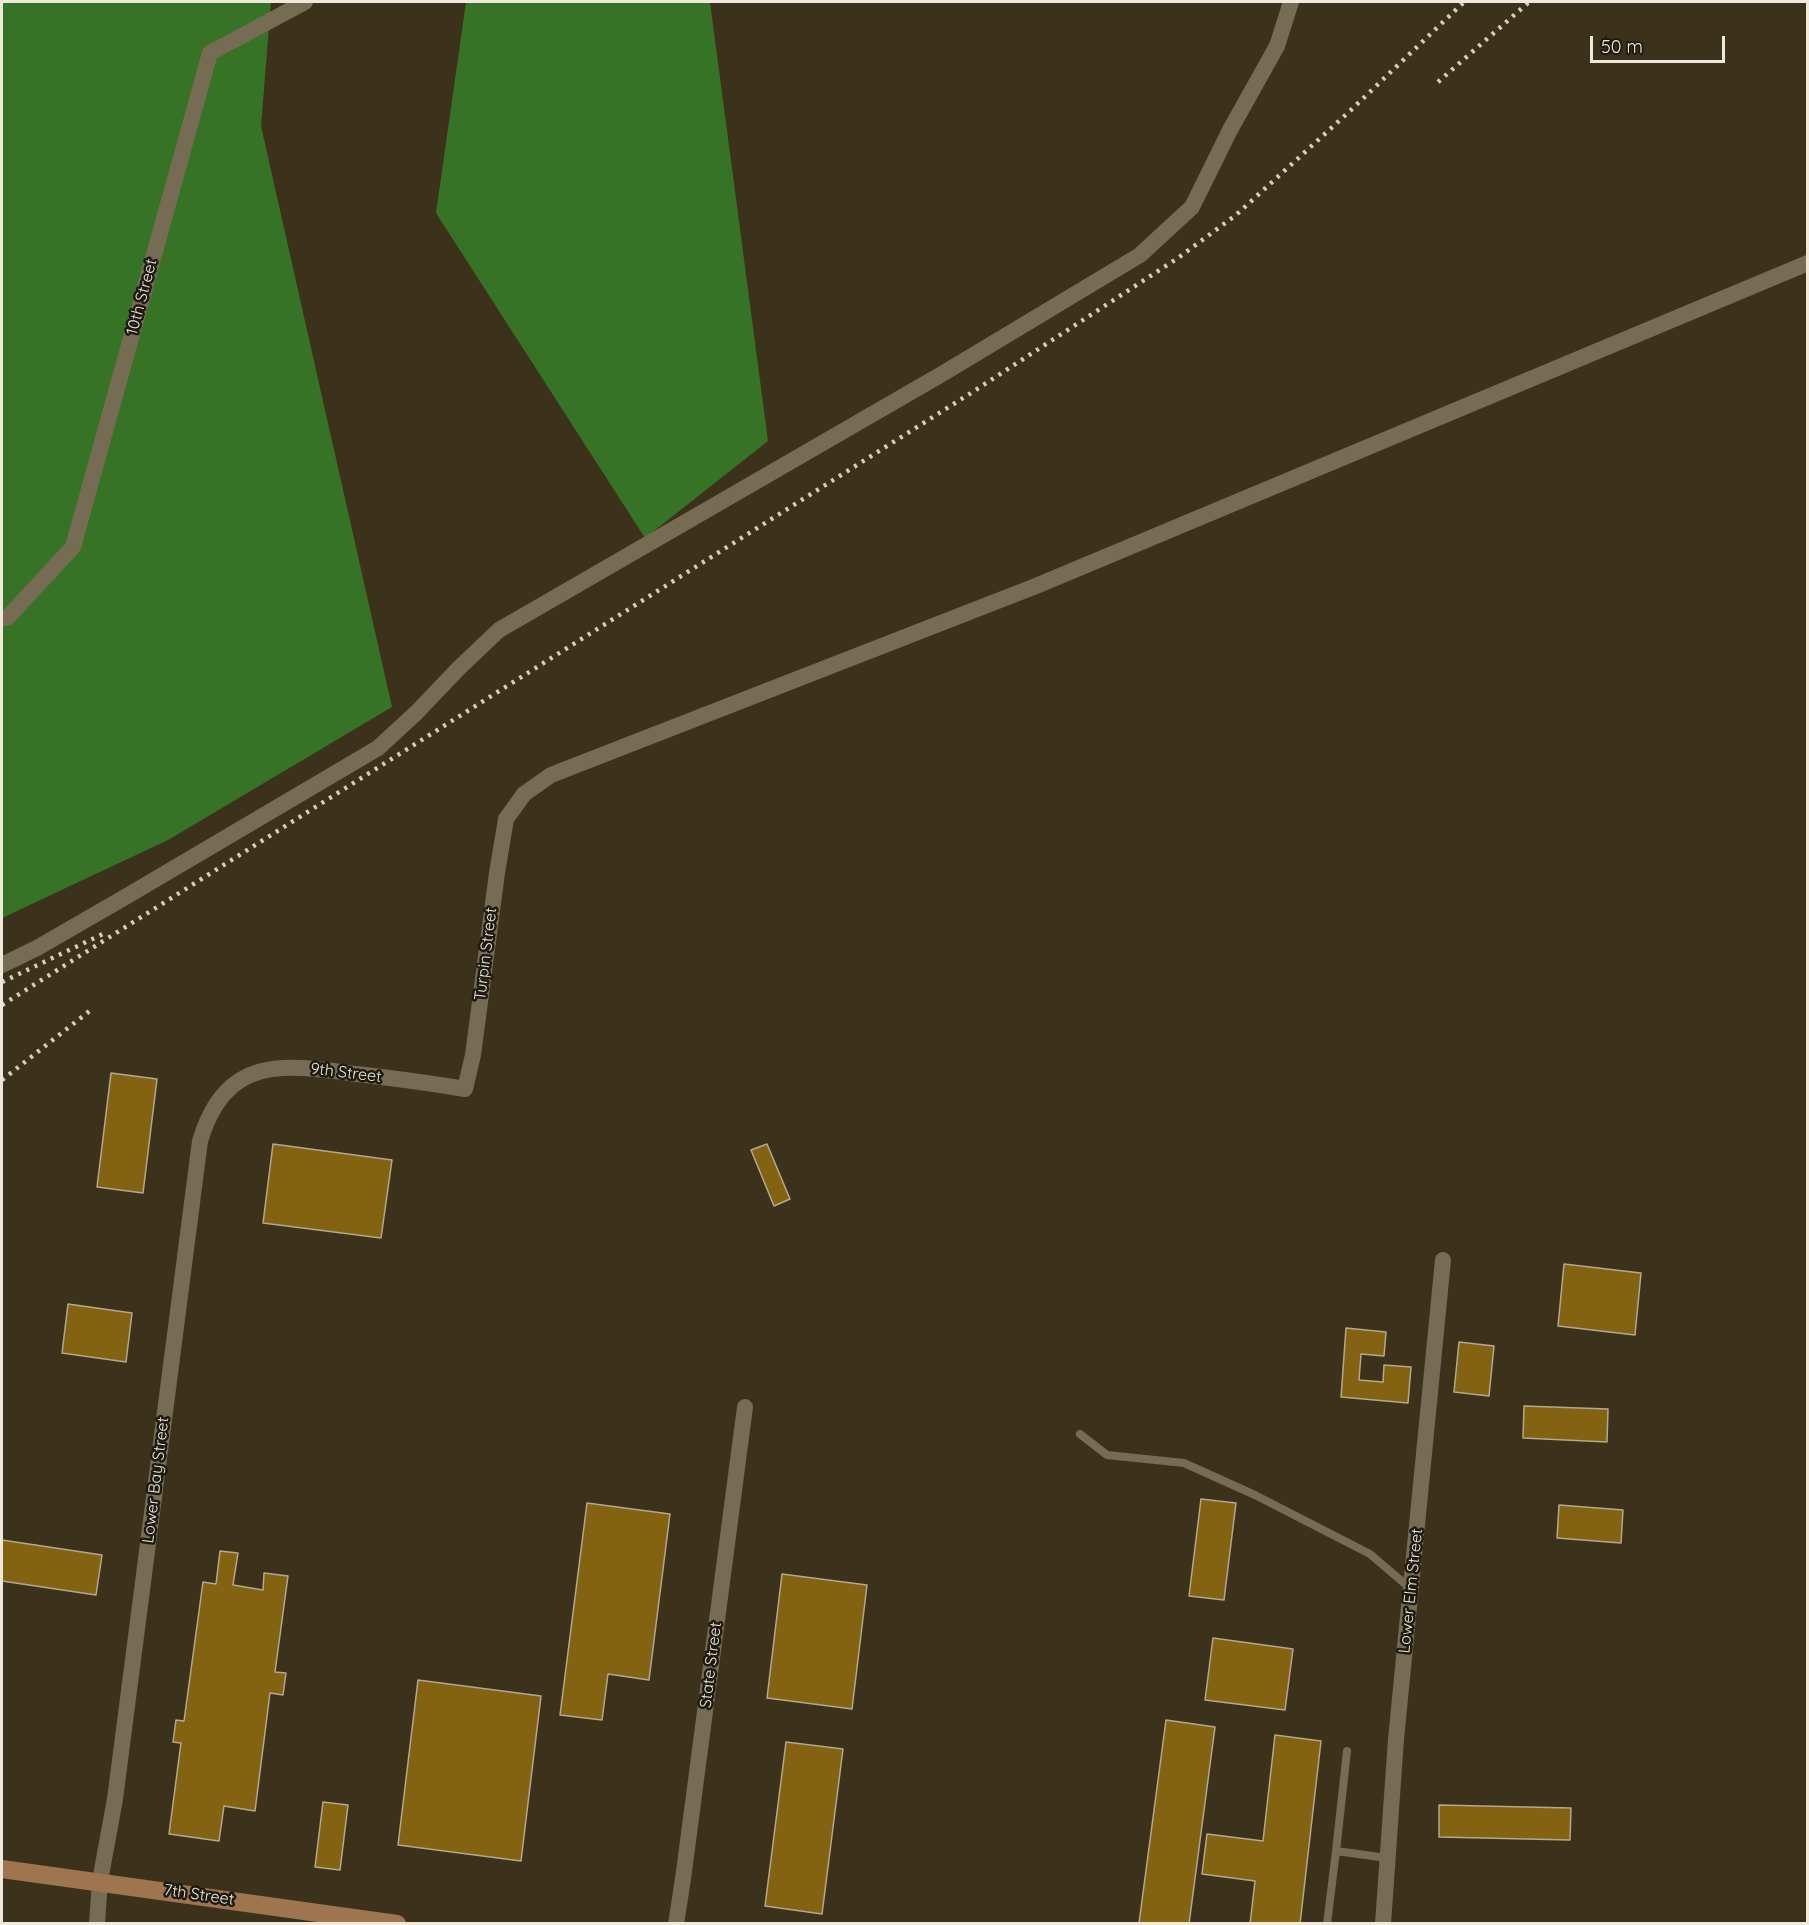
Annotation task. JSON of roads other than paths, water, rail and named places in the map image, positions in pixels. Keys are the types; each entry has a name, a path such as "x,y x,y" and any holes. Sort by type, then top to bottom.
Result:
{"street":[{"name":"10th Street","path":"2,619 8,617 73,547 210,53 305,2"},
{"path":"2,965 37,948 117,902 378,748 499,630 942,374 1140,255 1192,207 1230,130 1277,46 1291,2"},
{"name":"Turpin Street","path":"465,1089 473,1055 496,873 506,819 524,794 550,775 1036,586 1808,263"},
{"name":"9th Street","path":"232,1088 254,1073 290,1067 465,1089"},
{"name":"Lower Bay Street","path":"97,1923 100,1881 115,1799 200,1141 217,1102 232,1088"},
{"name":"Lower Elm Street","path":"1383,1923 1396,1739 1443,1260"},
{"name":"State Street","path":"676,1923 745,1407"},
{"name":"7th Street","path":"2,1869 397,1923"}],"lane":[{"path":"1080,1434 1107,1455 1184,1463 1255,1495 1370,1554 1411,1590"},
{"path":"1327,1923 1347,1751"},
{"path":"1336,1851 1388,1858"}],"railway":[{"path":"2,1005 971,393 1178,258 1236,215 1464,2"},
{"path":"1438,82 1529,2"},
{"path":"2,982 105,933"},
{"path":"2,1080 92,1009"}]}
